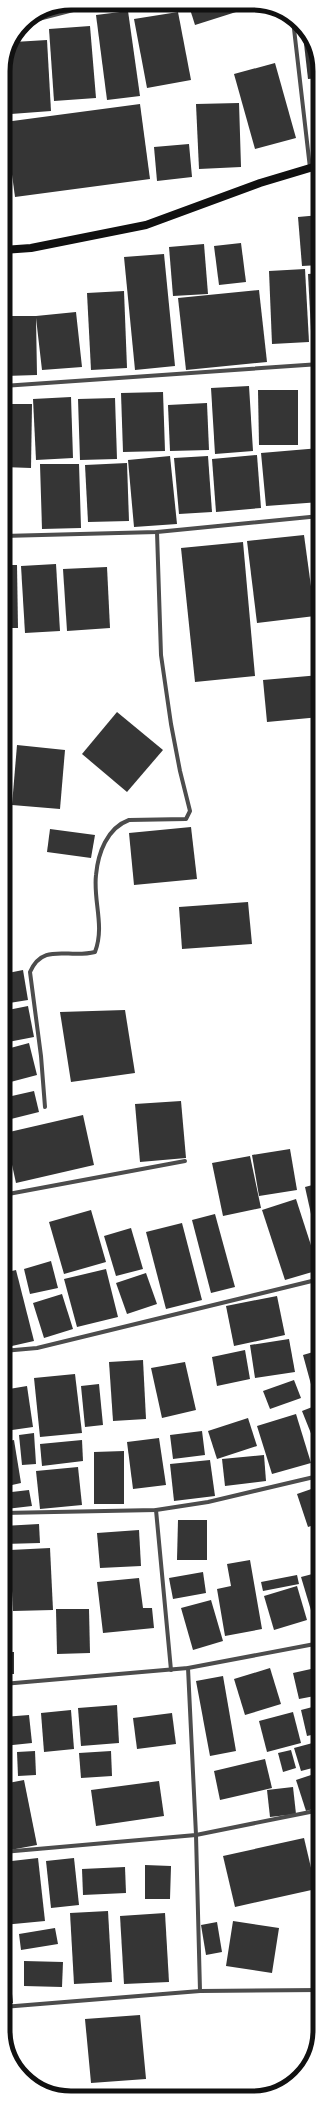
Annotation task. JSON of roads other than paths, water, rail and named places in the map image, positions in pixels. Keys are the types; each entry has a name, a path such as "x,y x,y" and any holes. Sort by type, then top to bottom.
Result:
{"main road":[{"path":"10,250 31,248 146,225 260,183 313,167"}],"street":[{"path":"40,19 73,10"},
{"path":"294,27 310,168"},
{"path":"10,386 313,364"},
{"path":"10,536 157,532 313,517"},
{"path":"45,1107 41,1056 30,972 34,962 45,954 82,955 95,952 98,943 100,923 95,876 101,853 113,829 120,823 129,820 186,819 190,811 174,740 161,655 157,532"},
{"path":"10,1194 185,1161"},
{"path":"10,1350 37,1348 313,1282"},
{"path":"10,1513 156,1510 208,1502 313,1477"},
{"path":"156,1510 170,1670"},
{"path":"10,1683 188,1668 313,1644"},
{"path":"188,1668 196,1835 200,1991"},
{"path":"10,1851 196,1835 313,1811"},
{"path":"10,2006 200,1991 313,1990"}]}
